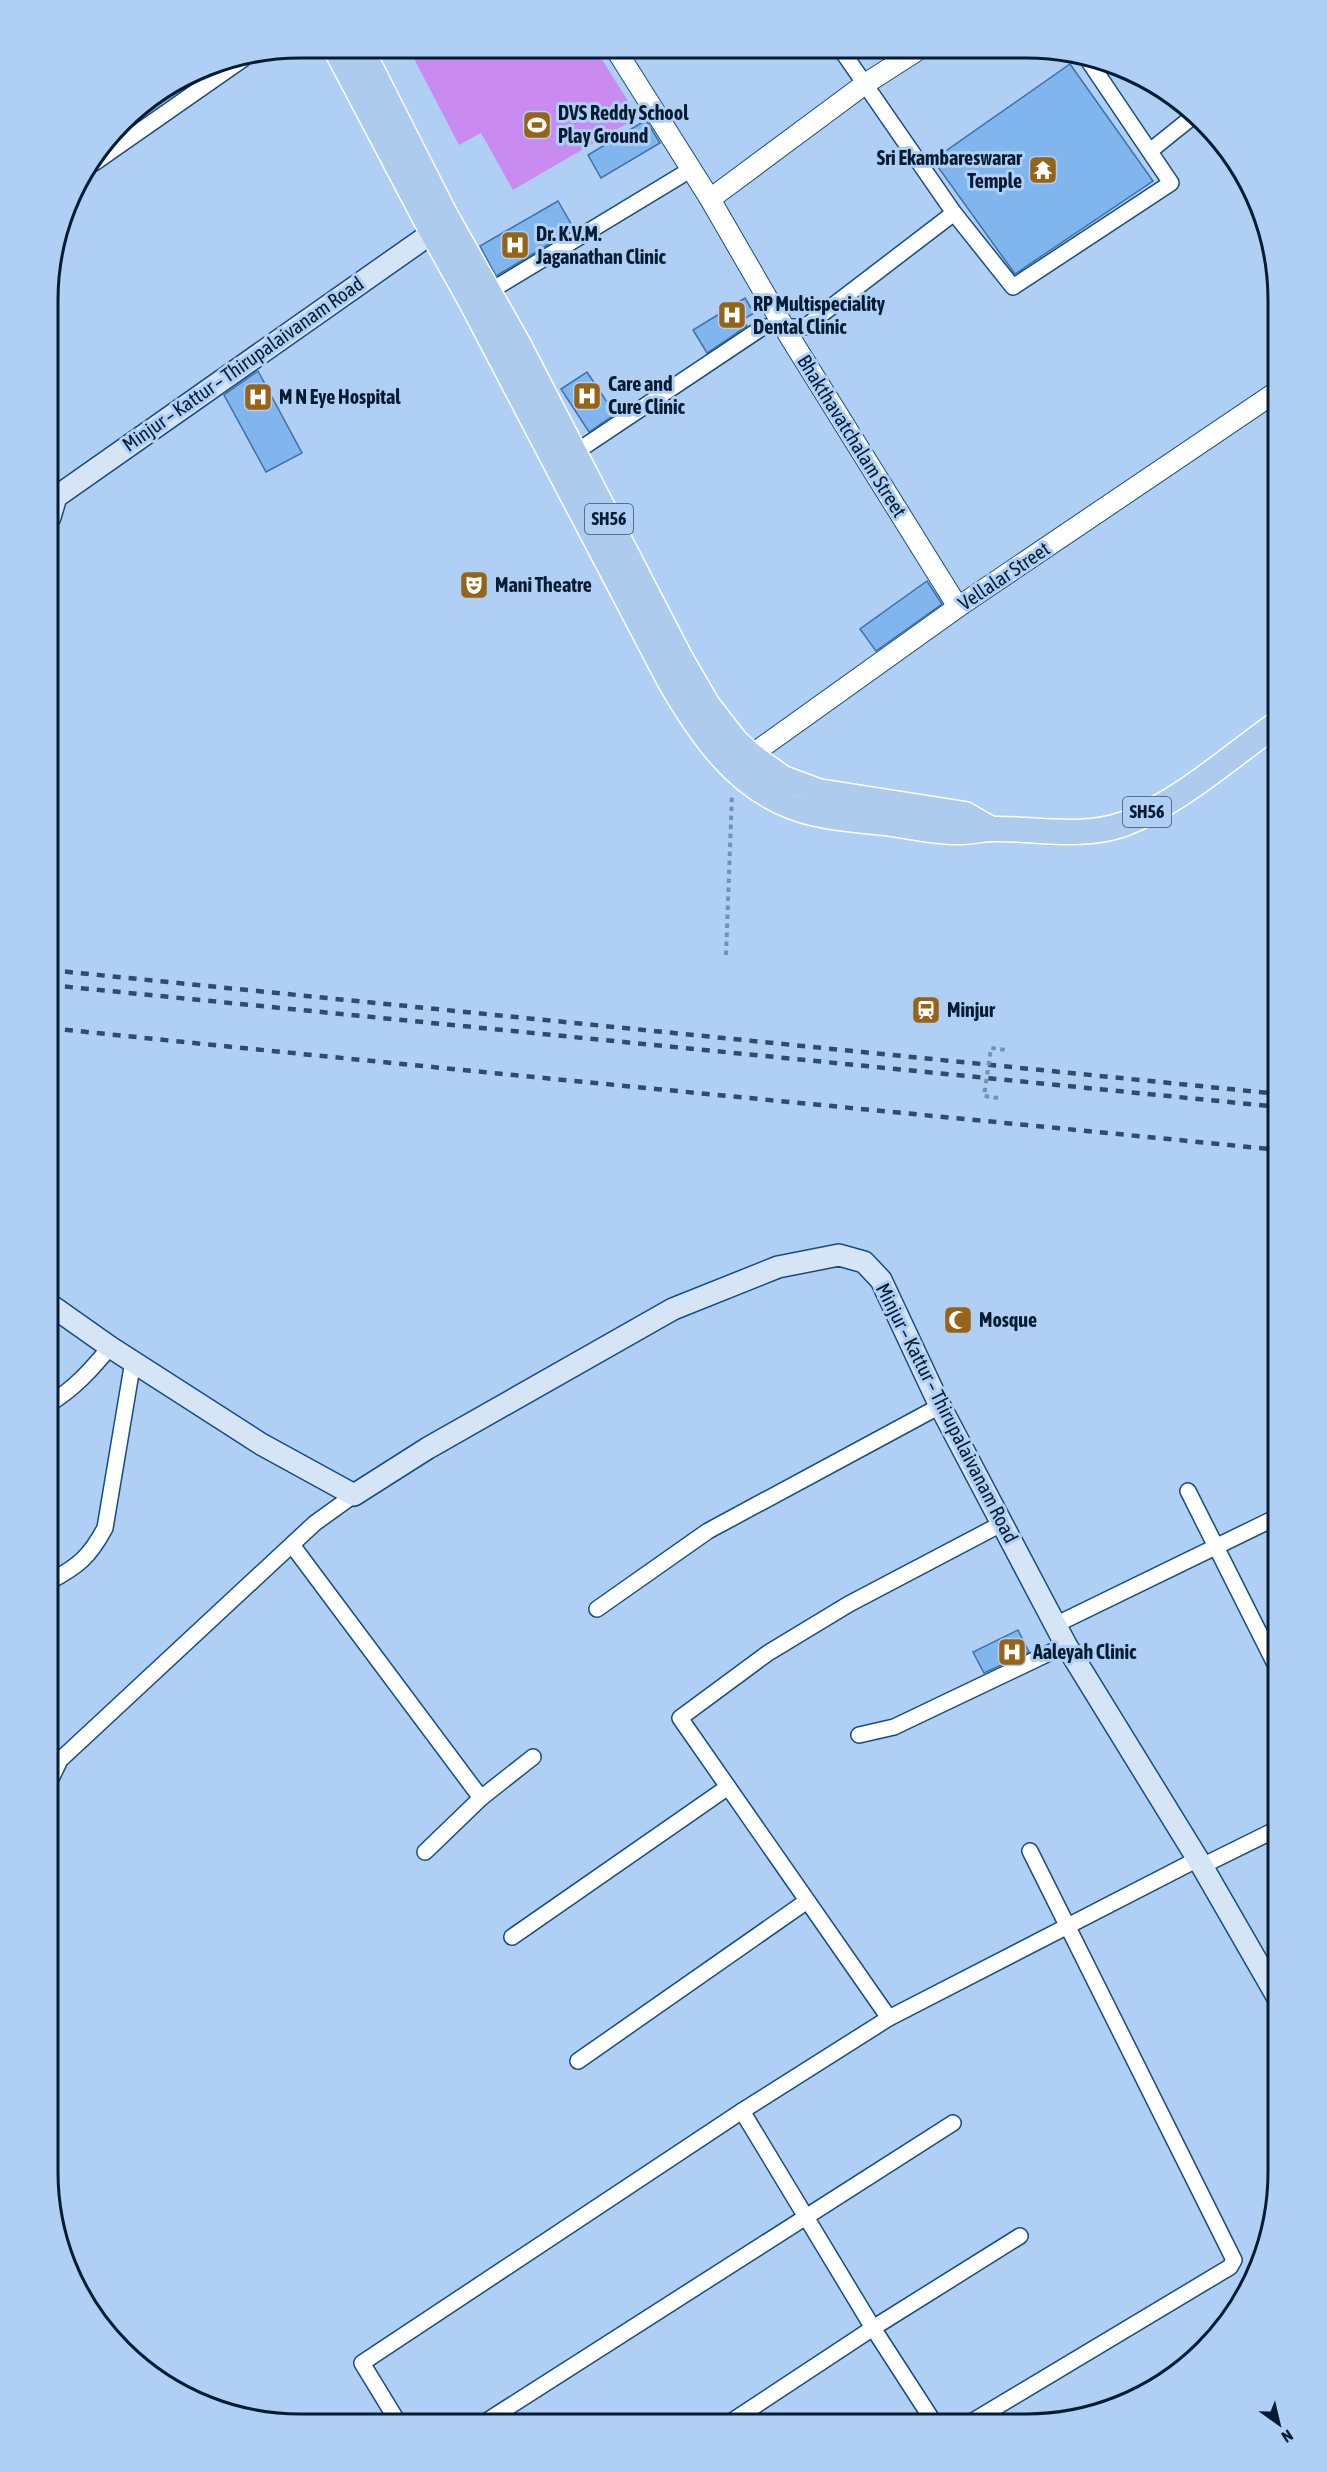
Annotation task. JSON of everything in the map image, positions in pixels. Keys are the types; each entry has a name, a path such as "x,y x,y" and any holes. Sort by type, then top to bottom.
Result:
{"main road":[{"name":"SH56","path":"341,58 480,297 566,459 642,631 692,720 742,762 775,800 806,811 960,833 992,829 1069,832 1096,830 1123,824 1155,808 1268,730"},
{"name":"SH56","path":"365,58 440,226"},
{"name":"Minjur – Kattur – Thirupalaivanam Road","path":"58,495 440,226"},
{"name":"Minjur – Kattur – Thirupalaivanam Road","path":"354,1495 428,1448 673,1309 778,1267 839,1255 864,1262 881,1280 940,1407 1066,1645 1200,1863 1268,1981"},
{"path":"58,1310 110,1347 261,1444 354,1495"}],"street":[{"name":"Bhakthavatchalam Street","path":"621,58 710,199 785,327 958,607"},
{"path":"848,58 954,213 1013,287 1171,183 1094,68"},
{"path":"710,199 865,84 906,58"},
{"path":"110,152 228,70"},
{"path":"1150,151 1188,121"},
{"path":"480,297 690,170"},
{"path":"566,459 764,327 805,327 954,213"},
{"name":"Vellalar Street","path":"742,762 958,607 1268,397"},
{"path":"58,487 77,481"},
{"path":"58,1399 87,1374 110,1347"},
{"path":"58,1577 84,1561 96,1546 105,1528 133,1361"},
{"path":"597,1610 708,1532 940,1407"},
{"path":"1188,1491 1268,1651"},
{"path":"58,1764 315,1523 354,1495"},
{"path":"1055,1625 1268,1521"},
{"path":"889,2018 680,1718 768,1653 839,1610 1001,1524"},
{"path":"292,1545 481,1797"},
{"path":"859,1735 894,1727 1066,1645"},
{"path":"425,1852 481,1797 533,1757"},
{"path":"512,1937 728,1787"},
{"path":"393,2414 362,2363 742,2111 889,2018 1068,1926 1268,1833"},
{"path":"985,2414 1230,2267 1234,2260 1030,1851"},
{"path":"578,2061 807,1901"},
{"path":"742,2111 873,2328 929,2414"},
{"path":"498,2414 953,2123"},
{"path":"743,2414 873,2328 1020,2236"}],"path":[{"path":"726,955 742,762"},
{"path":"999,1098 984,1096 991,1048 1006,1050"}],"shaded area":[{"name":"DVS Reddy School Play Ground","path":"414,58 601,58 638,117 513,190 481,133 459,145"}],"building":[{"name":"Sri Ekambareswarar Temple","path":"1070,64 1153,181 1015,274 933,160"},
{"path":"646,120 660,143 601,178 588,155"},
{"path":"558,201 574,229 496,276 480,246"},
{"path":"745,298 754,313 742,320 747,326 707,353 693,330"},
{"path":"258,371 302,453 266,472 224,395"},
{"path":"587,372 615,414 589,432 561,389"},
{"path":"927,581 942,604 876,651 860,629"},
{"path":"1018,1630 1029,1652 984,1673 973,1652"}],"railway":[{"path":"58,971 1268,1093"},
{"path":"58,986 1268,1106"},
{"path":"58,1029 1268,1149"}],"place":[{"name":"DVS Reddy School Play Ground","path":"537,125"},
{"name":"Sri Ekambareswarar Temple","path":"1043,170"},
{"name":"Dr. K.V.M. Jaganathan Clinic","path":"515,245"},
{"name":"RP Multispeciality Dental Clinic","path":"732,315"},
{"name":"Care and Cure Clinic","path":"587,396"},
{"name":"M N Eye Hospital","path":"258,397"},
{"name":"Mani Theatre","path":"474,585"},
{"name":"Minjur","path":"926,1010"},
{"name":"Mosque","path":"958,1320"},
{"name":"Aaleyah Clinic","path":"1012,1652"}]}
